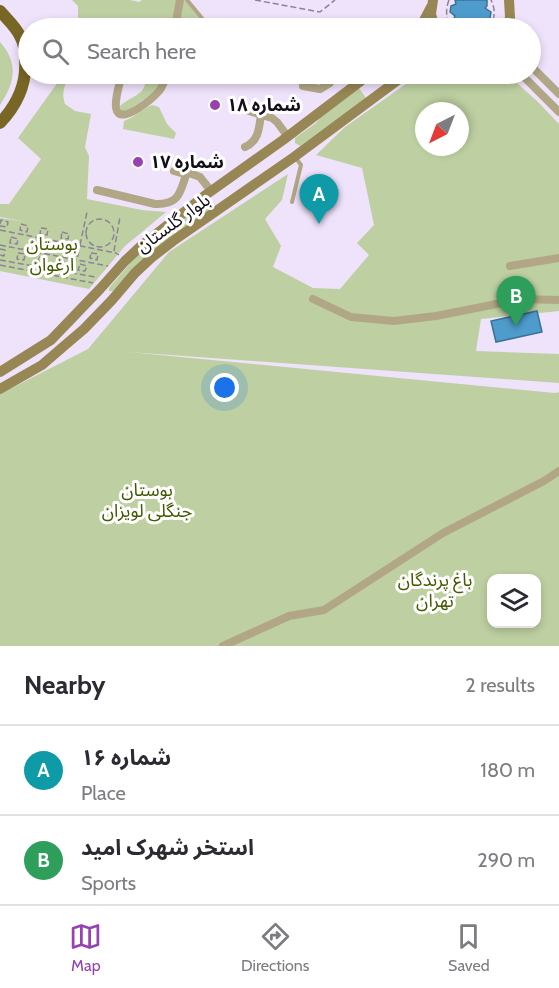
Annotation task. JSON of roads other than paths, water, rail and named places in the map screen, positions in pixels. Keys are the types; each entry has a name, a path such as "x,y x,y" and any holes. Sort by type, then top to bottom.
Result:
{"highway":[{"path":"0,11 18,33"},
{"path":"0,123 16,101 23,84"}],"main road":[{"path":"424,18 431,2"},
{"path":"431,2 432,18"},
{"path":"510,18 512,3"},
{"name":"بلوار گلستان","path":"0,372 51,340 140,247 209,192 285,139 355,84"},
{"path":"367,84 372,99"},
{"name":"بلوار گلستان","path":"0,389 42,365 84,329 151,258 392,84"},
{"path":"285,139 294,157"},
{"path":"209,192 218,210"},
{"path":"100,289 112,300"}],"street":[{"path":"177,18 180,0"},
{"path":"541,75 559,94"},
{"path":"120,84 116,108 117,112 122,115 128,115 152,97 163,84"},
{"path":"303,86 320,89 328,84"},
{"path":"531,84 559,112"},
{"path":"249,113 272,118 277,122 285,139"},
{"path":"245,147 257,138 260,114"},
{"path":"174,168 200,177 209,192"},
{"path":"97,190 155,204 165,204 178,197 185,171"},
{"path":"510,266 559,258"},
{"path":"313,299 351,317 394,321 436,316 522,299 559,300"},
{"path":"223,646 289,616 324,610 443,533 559,471"}],"lane":[{"path":"187,0 202,18"},
{"path":"292,202 301,165 294,157"}],"water":[{"path":"455,0 487,0 485,8 491,12 490,18 454,18 455,16 450,12 451,6 456,4"},
{"path":"537,311 542,332 496,342 491,321"}],"place":[{"name":"شماره ۱۸","path":"215,105"},
{"name":"شماره ۱۷","path":"138,162"},
{"name":"شماره ۱۶","path":"319,224"},
{"name":"استخر شهرک امید","path":"516,326"}],"park label":[{"name":"بوستان ارغوان","path":"52,254"},
{"name":"بوستان جنگلی لویزان","path":"147,500"},
{"name":"باغ پرندگان تهران","path":"435,590"}]}
